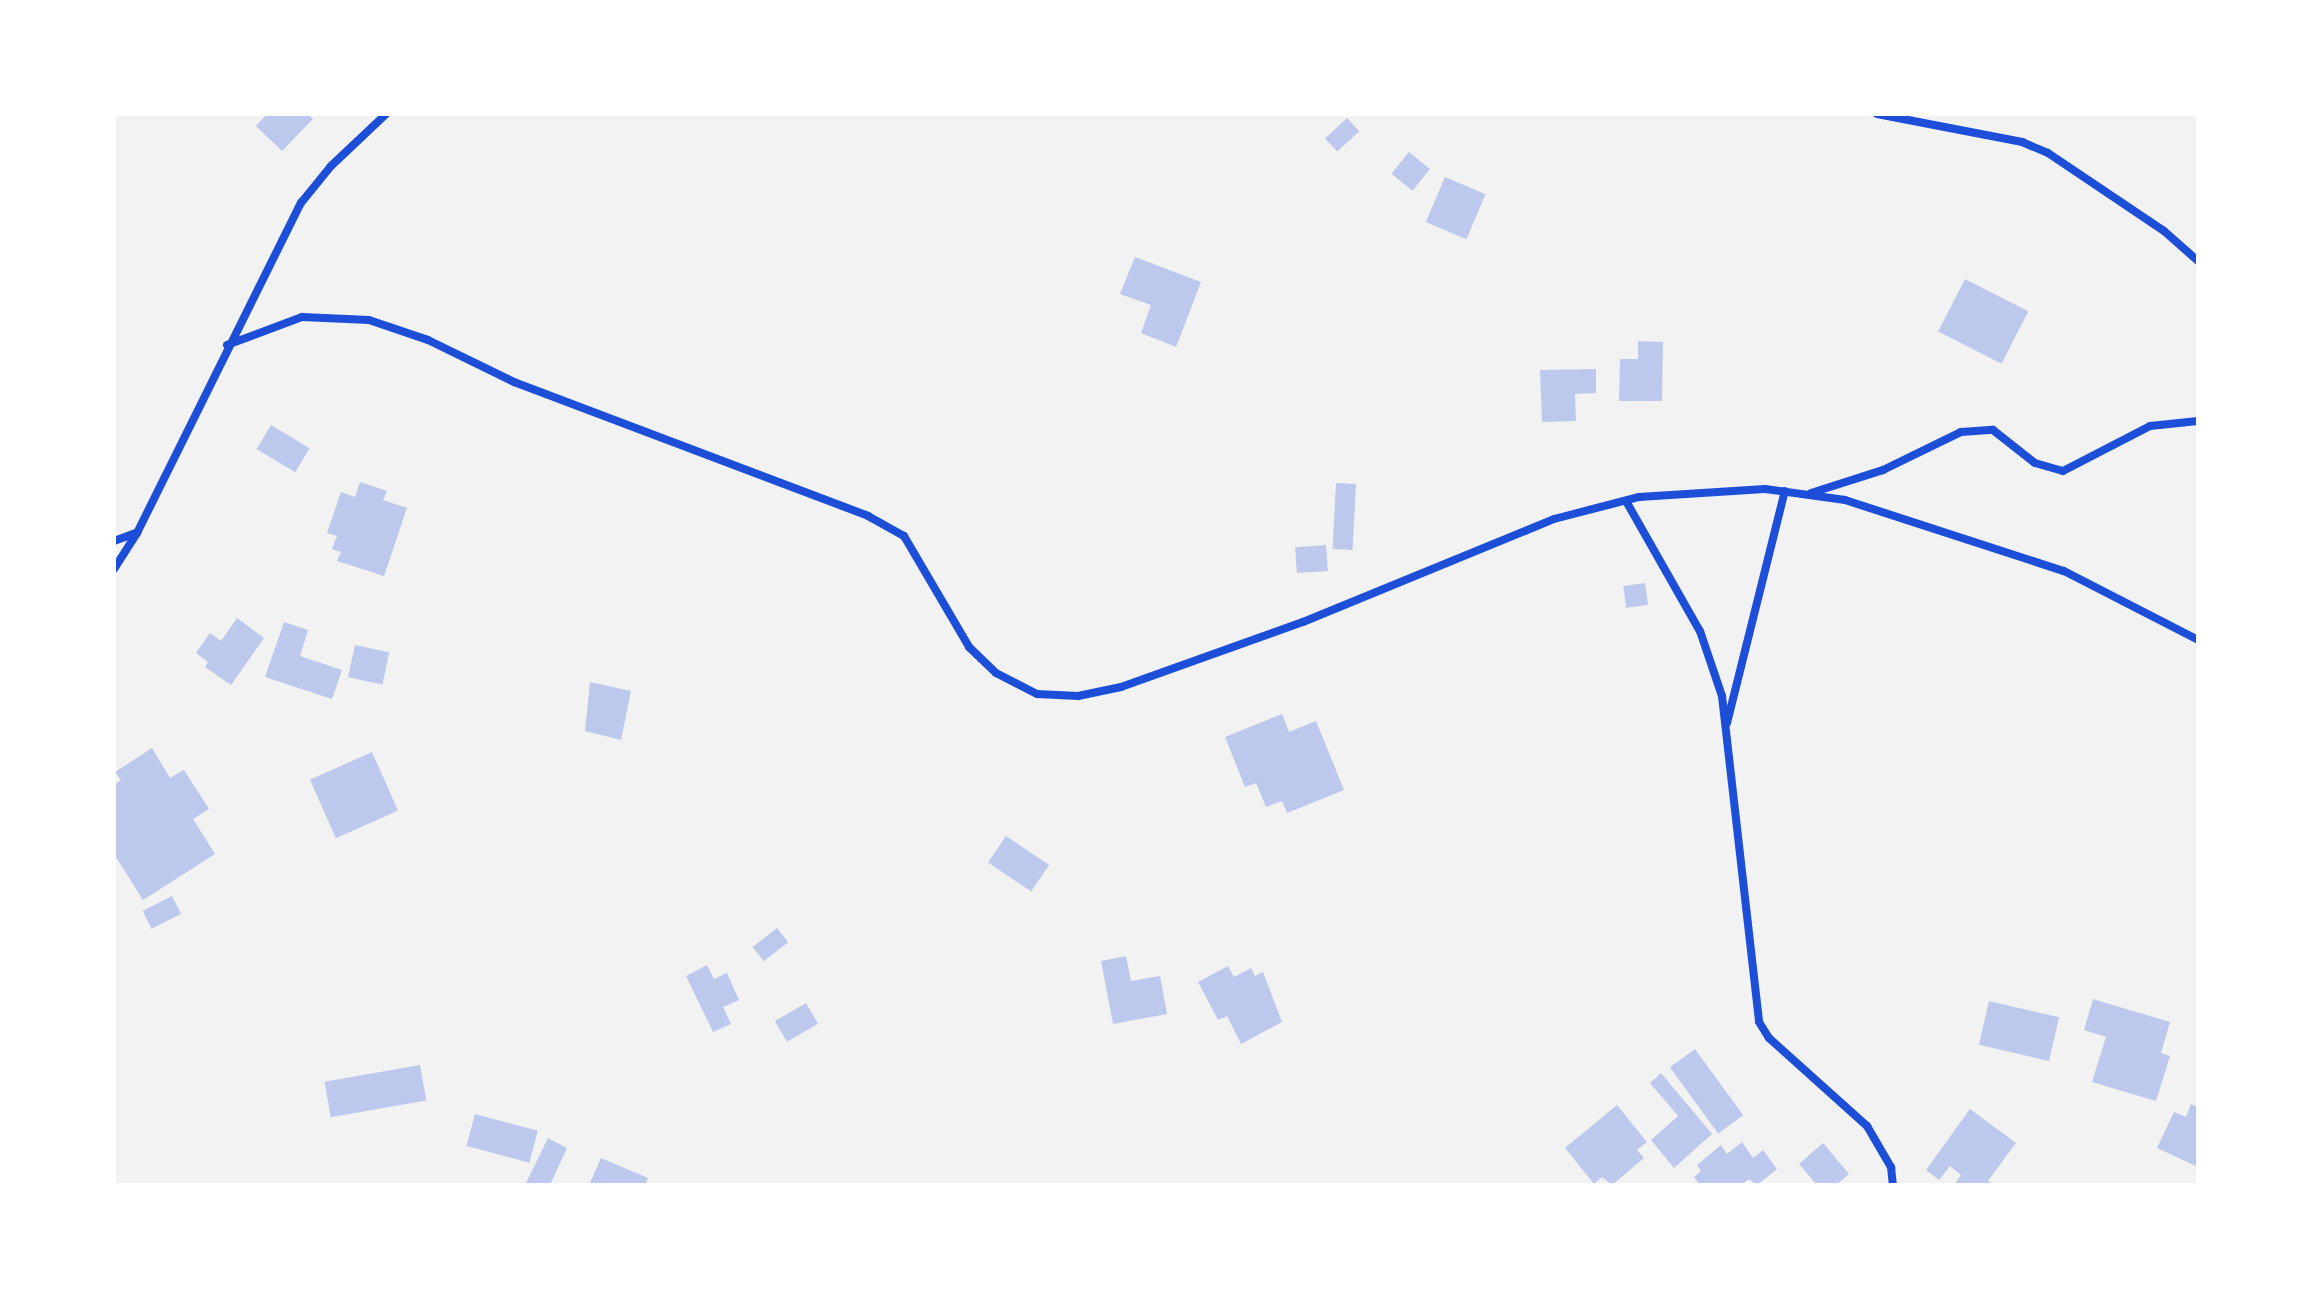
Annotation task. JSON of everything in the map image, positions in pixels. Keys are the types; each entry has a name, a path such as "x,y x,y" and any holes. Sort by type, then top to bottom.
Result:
{"street":[{"path":"114,569 137,533 227,345 301,203 331,166 386,114"},
{"path":"1877,114 2022,142 2048,153 2164,231 2198,261"},
{"path":"227,345 302,317 369,320 428,340 514,382 868,516 904,536 969,647 996,673 1037,694 1078,696 1121,687 1303,622 1554,519 1626,501 1785,491 1810,493 2064,571 2198,640"},
{"path":"1810,493 1883,470 1961,432 1993,430 2035,463 2063,471 2150,426 2198,421"},
{"path":"1725,728 1785,491"},
{"path":"1626,501 1700,631 1722,696 1759,1022 1769,1038 1867,1126 1891,1167 1893,1185"},
{"path":"114,541 137,533"}],"building":[{"path":"267,114 308,114 313,119 282,151 256,126"},
{"path":"1347,118 1359,131 1337,152 1325,138"},
{"path":"1409,152 1430,169 1412,191 1391,174"},
{"path":"1445,177 1486,194 1466,239 1426,222"},
{"path":"1135,257 1201,282 1176,347 1141,333 1151,305 1120,294"},
{"path":"1965,279 2028,311 2001,364 1938,332"},
{"path":"1638,341 1663,342 1662,401 1619,401 1620,359 1638,359"},
{"path":"1596,369 1596,393 1575,394 1576,421 1542,422 1540,370"},
{"path":"271,425 310,448 295,472 257,449"},
{"path":"360,482 387,491 383,500 407,508 384,576 337,561 341,552 332,549 337,536 327,533 341,492 355,497"},
{"path":"1336,483 1356,484 1353,550 1333,549"},
{"path":"1326,545 1328,571 1297,573 1295,547"},
{"path":"1645,583 1648,605 1626,608 1623,586"},
{"path":"237,618 264,638 231,685 205,667 208,662 196,653 210,633 221,641"},
{"path":"284,622 308,630 300,656 342,670 332,699 265,677"},
{"path":"355,645 389,652 382,685 348,677"},
{"path":"590,682 631,691 621,740 585,731"},
{"path":"1282,714 1289,732 1316,721 1344,790 1287,813 1282,801 1266,807 1256,783 1245,787 1225,737"},
{"path":"152,748 170,778 184,770 209,809 193,819 215,854 143,900 114,854 114,785 121,780 115,772"},
{"path":"372,752 398,810 336,838 310,780"},
{"path":"1006,836 1049,865 1031,892 988,863"},
{"path":"172,896 181,914 152,929 143,911"},
{"path":"777,928 788,942 764,961 753,947"},
{"path":"1126,956 1131,981 1160,976 1167,1014 1113,1024 1101,961"},
{"path":"707,965 714,979 727,973 739,1000 723,1007 731,1024 713,1032 686,976"},
{"path":"1228,966 1234,977 1251,968 1255,976 1263,972 1282,1022 1241,1044 1227,1016 1218,1020 1198,982"},
{"path":"2093,999 2170,1022 2161,1053 2170,1056 2156,1101 2092,1082 2106,1037 2084,1030"},
{"path":"1989,1001 2059,1017 2049,1061 1979,1045"},
{"path":"806,1003 818,1024 787,1042 775,1021"},
{"path":"1695,1049 1743,1115 1718,1134 1670,1067"},
{"path":"420,1065 426,1100 331,1117 324,1082"},
{"path":"1661,1073 1712,1134 1674,1168 1651,1140 1678,1116 1650,1083"},
{"path":"2191,1104 2198,1107 2198,1167 2157,1148 2174,1112 2186,1117"},
{"path":"1617,1105 1647,1142 1637,1150 1644,1158 1612,1185 1602,1177 1594,1184 1565,1148"},
{"path":"1970,1109 2016,1143 1988,1181 1994,1185 1954,1185 1961,1175 1950,1166 1939,1180 1926,1170"},
{"path":"475,1114 538,1131 529,1163 466,1146"},
{"path":"548,1138 567,1148 550,1185 525,1185"},
{"path":"1742,1142 1753,1158 1763,1150 1777,1169 1757,1185 1749,1179 1741,1185 1700,1185 1694,1177 1701,1171 1697,1165 1721,1145 1727,1154"},
{"path":"1823,1143 1849,1174 1836,1185 1817,1185 1799,1164"},
{"path":"601,1158 648,1178 645,1185 589,1185"}]}
